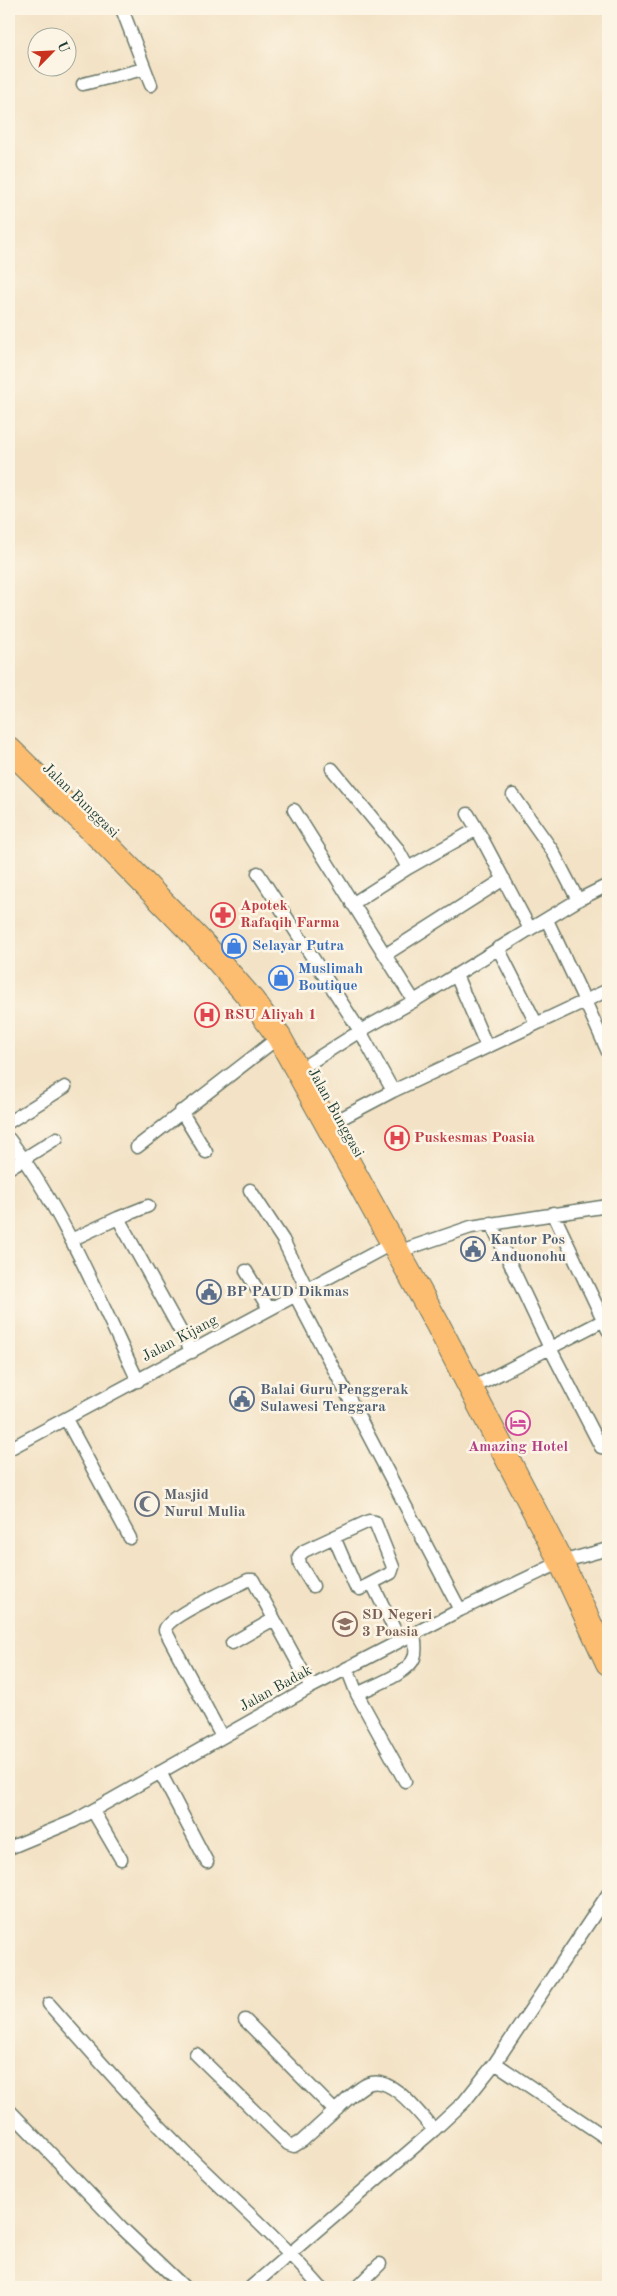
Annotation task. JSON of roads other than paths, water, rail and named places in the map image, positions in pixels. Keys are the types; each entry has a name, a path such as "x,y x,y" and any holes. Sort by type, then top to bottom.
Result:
{"highway":[{"name":"Jalan Bunggasi","path":"9,731 106,835 261,994 308,1064 338,1120 351,1153"},
{"name":"Jalan Bunggasi","path":"9,749 106,835"},
{"name":"Jalan Bunggasi","path":"187,918 279,1037 351,1153 401,1245 482,1382 566,1561"},
{"name":"Jalan Bunggasi","path":"401,1245 472,1388 566,1561"},
{"path":"566,1561 608,1639"},
{"path":"566,1561 608,1663"}],"street":[{"path":"122,9 150,85"},
{"path":"83,84 144,69"},
{"path":"332,769 389,838 408,868"},
{"path":"513,795 552,850 578,900"},
{"path":"294,810 414,1000"},
{"path":"468,814 530,929"},
{"path":"352,904 408,868 477,829"},
{"path":"258,873 360,1031 393,1091"},
{"path":"385,956 504,879"},
{"path":"308,1064 360,1031 456,976 498,948 578,900 608,884"},
{"path":"547,920 608,1051"},
{"path":"498,948 536,1023"},
{"path":"456,976 487,1047"},
{"path":"338,1120 393,1091 608,990"},
{"path":"137,1147 279,1037"},
{"path":"9,1122 65,1086"},
{"path":"182,1111 206,1152"},
{"path":"9,1168 57,1138"},
{"path":"9,1139 24,1159 71,1240 138,1380"},
{"path":"250,1190 283,1240 307,1289"},
{"path":"71,1240 148,1206"},
{"name":"Jalan Kijang","path":"9,1449 295,1295 401,1245 491,1223 608,1206"},
{"path":"482,1382 550,1348 607,1323 553,1213"},
{"path":"118,1218 192,1352"},
{"path":"491,1223 550,1348 601,1447 608,1448"},
{"path":"246,1271 269,1309"},
{"path":"295,1295 460,1610"},
{"path":"66,1419 130,1538"},
{"path":"314,1586 300,1565 299,1556 304,1551 334,1537 370,1521 375,1522 394,1566 389,1574 361,1589 356,1587 334,1537"},
{"name":"Jalan Badak","path":"9,1848 93,1810 311,1687 460,1610 566,1561 608,1550"},
{"path":"222,1737 170,1643 165,1630 166,1625 190,1610 251,1580 257,1586 311,1687"},
{"path":"372,1583 400,1641"},
{"path":"232,1642 274,1619"},
{"path":"357,1694 404,1670 411,1663 416,1650 414,1634"},
{"path":"347,1668 357,1694 405,1781"},
{"path":"160,1772 207,1862"},
{"path":"93,1810 121,1860"},
{"path":"251,2287 464,2102 495,2063 608,1894"},
{"path":"49,2004 141,2107 291,2253 320,2287"},
{"path":"245,2020 335,2111"},
{"path":"196,2054 288,2144 294,2146 364,2086 370,2083 383,2082 396,2090 434,2130"},
{"path":"495,2063 608,2139"},
{"path":"9,2110 114,2221 184,2287"},
{"path":"357,2287 380,2264"}],"place":[{"name":"Apotek Rafaqih Farma","path":"223,915"},
{"name":"Selayar Putra","path":"234,946"},
{"name":"Muslimah Boutique","path":"281,978"},
{"name":"RSU Aliyah 1","path":"207,1015"},
{"name":"Puskesmas Poasia","path":"397,1138"},
{"name":"Kantor Pos Anduonohu","path":"473,1249"},
{"name":"BP PAUD Dikmas","path":"209,1292"},
{"name":"Balai Guru Penggerak Sulawesi Tenggara","path":"242,1399"},
{"name":"Amazing Hotel","path":"518,1423"},
{"name":"Masjid Nurul Mulia","path":"147,1504"},
{"name":"SD Negeri 3 Poasia","path":"345,1624"}]}
